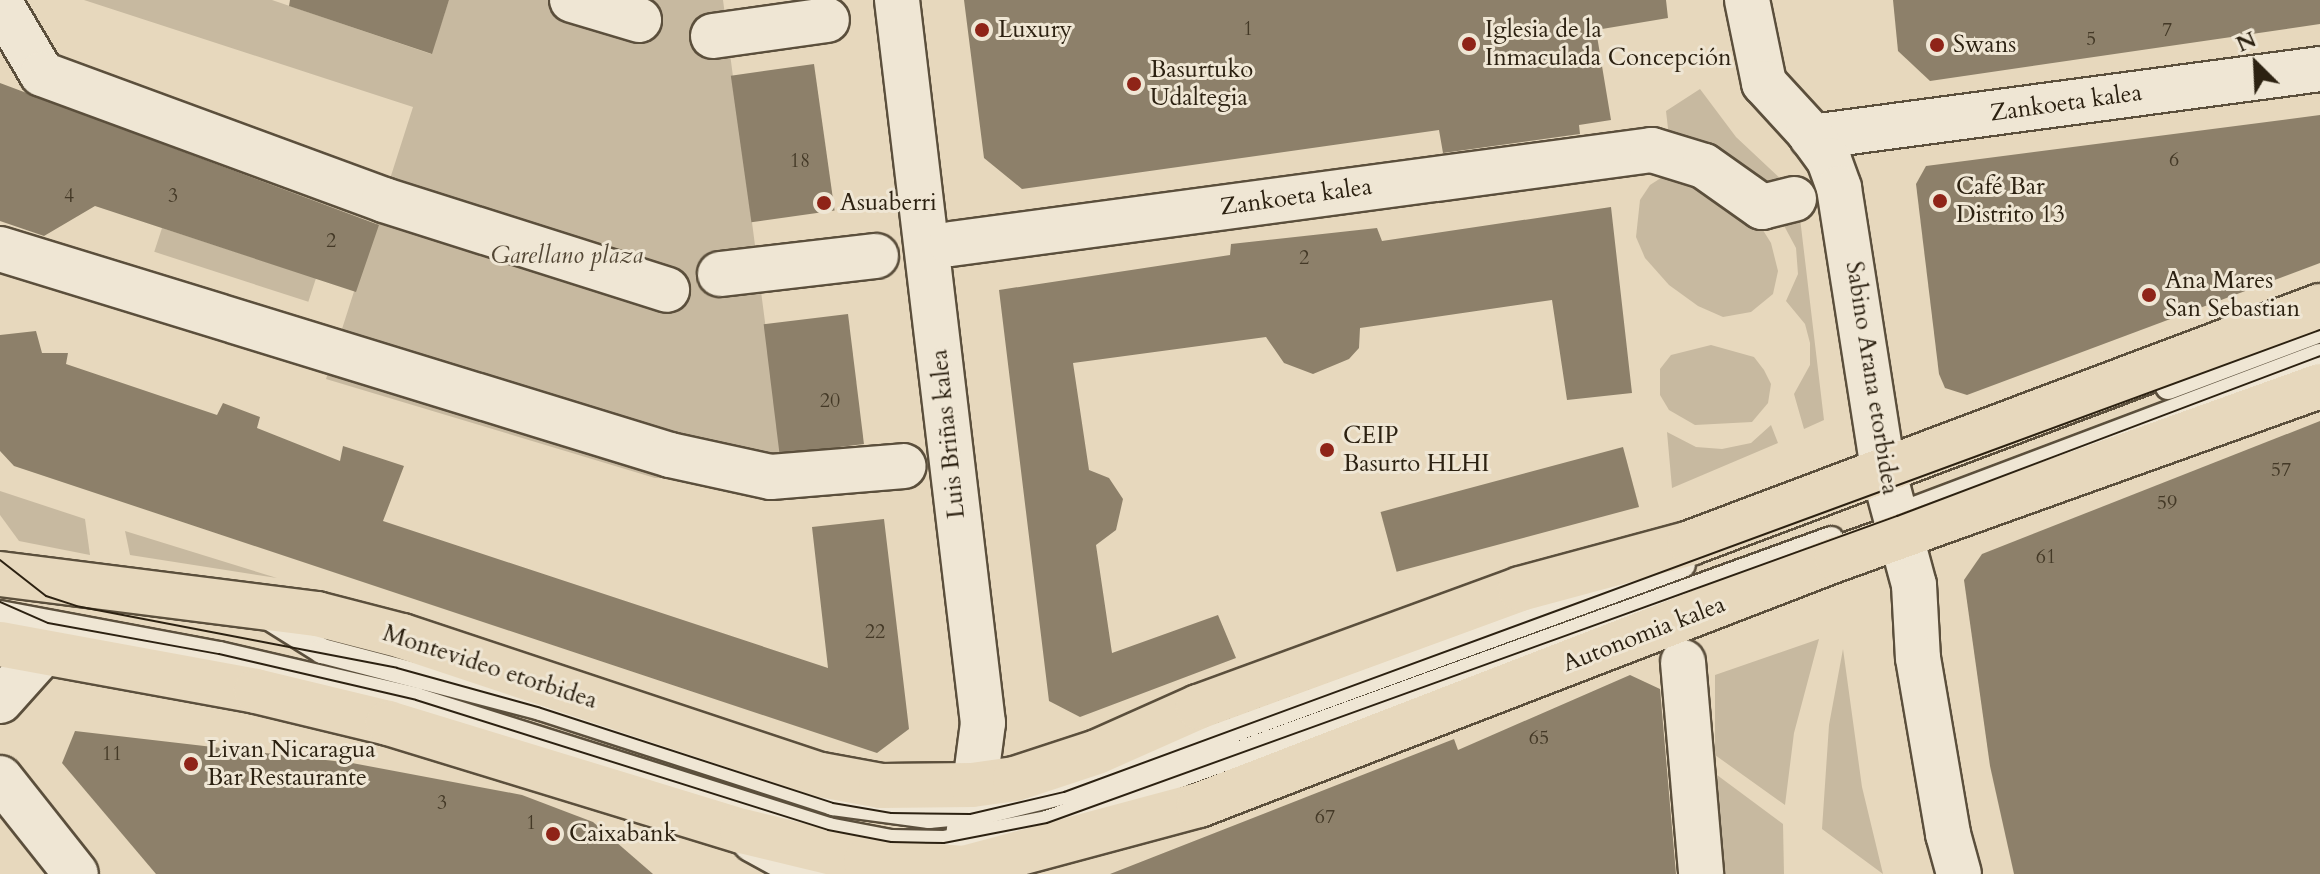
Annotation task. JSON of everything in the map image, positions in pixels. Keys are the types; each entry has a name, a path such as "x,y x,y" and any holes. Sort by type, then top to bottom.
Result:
{"main road":[{"name":"Autonomia kalea","path":"967,836 1199,805 1837,559 1893,504 2320,306"},
{"name":"Autonomia kalea","path":"967,836 1015,779 1067,762 1198,707 1557,577 1690,543 1893,504 2320,386"},
{"name":"Montevideo etorbidea","path":"0,574 256,609 317,614 402,636 821,775 881,786 967,836"},
{"path":"0,644 256,691 388,723 742,831 866,861 967,836"}],"street":[{"path":"572,0 639,20"},
{"name":"Luis Briñas kalea","path":"897,0 983,723 967,836"},
{"name":"Sabino Arana etorbidea","path":"1747,0 1764,83 1829,160 1847,219 1893,504 1914,585 1918,658 1948,834 1959,874"},
{"path":"0,3 42,74 384,200 667,290"},
{"path":"713,36 827,20"},
{"name":"Zankoeta kalea","path":"1812,137 2320,69"},
{"name":"Zankoeta kalea","path":"951,244 1640,151 1667,153 1704,166 1762,207 1794,199"},
{"path":"0,249 670,455 771,477 904,466"},
{"path":"720,274 876,256"},
{"path":"0,701 43,653"},
{"path":"1683,662 1701,874"},
{"path":"0,778 76,874"},
{"path":"742,831 816,874"}],"lane":[{"path":"1893,504 2320,330"},
{"path":"1893,504 2320,356"},
{"path":"0,613 219,654 416,700 828,830 891,842 967,836"}],"green space":[{"name":"Garellano plaza","path":"84,0 272,0 431,54 449,0 723,0 783,460 777,493 751,496 707,479 655,478 326,379 413,107"},
{"path":"1700,89 1736,137 1783,181 1763,194 1670,146 1666,111"},
{"path":"1688,172 1756,219 1771,243 1778,271 1773,294 1751,312 1723,317 1698,306 1669,285 1645,258 1636,237 1640,200 1650,185 1667,174"},
{"path":"1800,218 1824,420 1804,429 1794,394 1810,365 1810,343 1805,324 1786,301 1798,274 1796,248 1781,220"},
{"path":"162,228 316,278 308,302 154,252"},
{"path":"1711,345 1754,357 1764,370 1771,384 1768,403 1752,422 1695,425 1669,410 1660,395 1660,369 1671,355"},
{"path":"1771,425 1778,443 1672,488 1667,432 1696,447 1722,449 1751,443"},
{"path":"0,491 85,519 90,555 19,541 0,515"},
{"path":"125,531 277,578 130,555"},
{"path":"1819,639 1794,733 1785,805 1715,755 1715,675"},
{"path":"1843,649 1862,787 1883,874 1822,829 1829,725"},
{"path":"1717,775 1783,824 1784,874 1720,874"}],"building":[{"path":"290,0 449,0 432,54 289,6"},
{"path":"964,0 1666,0 1668,18 1596,30 1611,120 1579,125 1580,134 1443,153 1439,130 1022,189 984,158"},
{"path":"1893,0 2320,0 2320,24 1930,81 1898,51"},
{"path":"814,64 835,211 751,222 731,76"},
{"path":"0,83 379,225 356,292 95,206 44,236 0,221"},
{"path":"2320,115 2320,263 1967,395 1945,388 1939,374 1916,184 1926,166"},
{"path":"1611,207 1632,393 1567,400 1552,300 1360,328 1359,348 1349,359 1313,374 1284,363 1266,337 1073,363 1089,470 1109,478 1123,499 1116,530 1096,545 1112,653 1218,615 1236,658 1080,717 1049,701 999,290 1230,255 1231,244 1377,228 1382,241"},
{"path":"848,314 864,444 780,454 764,324"},
{"path":"36,331 42,353 68,353 66,364 217,415 223,403 260,417 257,428 340,461 343,446 404,466 383,521 828,668 812,527 884,519 909,729 877,753 14,466 0,451 0,335"},
{"path":"2320,421 2320,874 2014,874 1990,766 1964,580 1982,554"},
{"path":"1623,447 1639,507 1397,572 1381,512"},
{"path":"1630,675 1660,689 1676,874 1110,874 1454,739 1458,750"},
{"path":"75,731 352,763 522,795 593,822 653,874 156,874 62,763"}],"tram line":[{"path":"0,560 46,596 76,606 397,668 541,708 833,803 891,813 970,814 1064,792 2320,330"},
{"path":"0,602 48,623 219,654 416,700 828,830 891,842 944,843 1047,823 1897,516 2320,356"}],"place":[{"name":"Luxury","path":"982,30"},
{"name":"Iglesia de la Inmaculada Concepción","path":"1469,44"},
{"name":"Swans","path":"1937,45"},
{"name":"Basurtuko Udaltegia","path":"1134,84"},
{"name":"Café Bar Distrito 13","path":"1940,201"},
{"name":"Asuaberri","path":"824,203"},
{"name":"Ana Mares San Sebastian","path":"2149,295"},
{"name":"CEIP Basurto HLHI","path":"1327,450"},
{"name":"Livan Nicaragua Bar Restaurante","path":"191,764"},
{"name":"Caixabank","path":"553,834"}]}
